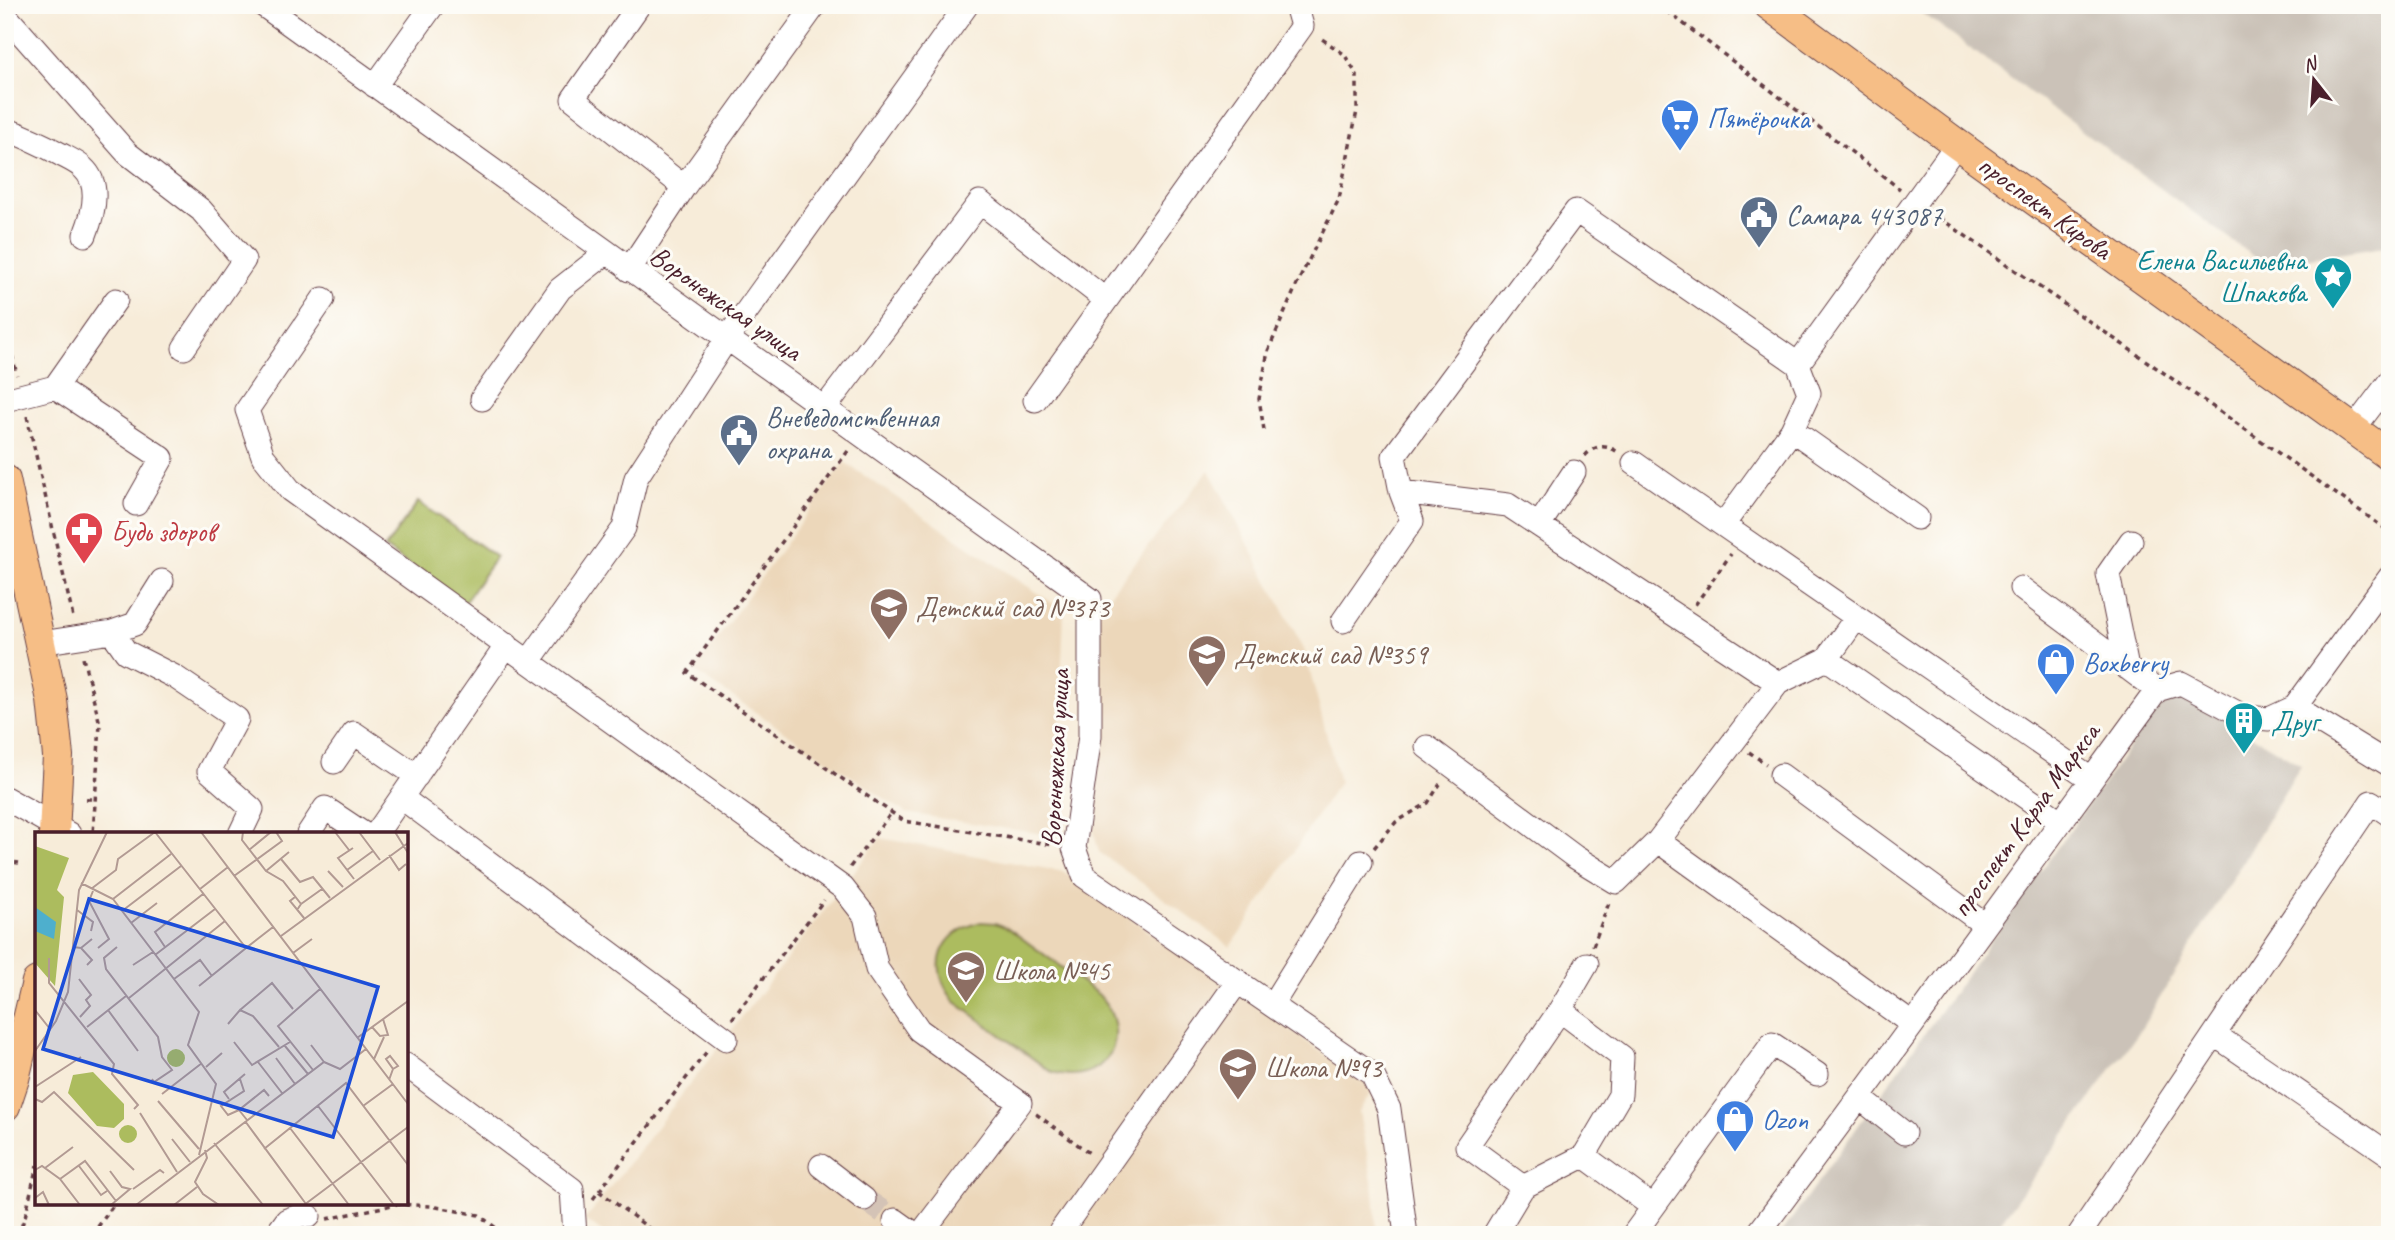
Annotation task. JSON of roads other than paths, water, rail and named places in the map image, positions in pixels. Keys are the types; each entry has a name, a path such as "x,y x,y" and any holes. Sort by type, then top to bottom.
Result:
{"main road":[{"name":"проспект Кирова","path":"1769,5 2390,456"},
{"path":"5,480 52,700 58,756 59,831"},
{"path":"8,1086 35,989"}],"street":[{"path":"375,86 433,5"},
{"path":"639,5 573,99 684,187"},
{"path":"629,270 684,187 816,5"},
{"path":"529,662 624,528 636,478 726,340 968,5"},
{"name":"Воронежская улица","path":"276,9 375,86 1090,599 1090,736 1074,848 1084,876 1372,1073 1389,1109 1406,1235"},
{"path":"1035,400 1106,300 1298,11"},
{"path":"5,15 127,153 201,210 244,260 184,348"},
{"path":"5,129 44,144 84,169 90,178 94,202 85,235"},
{"path":"1798,364 1957,144"},
{"path":"824,409 979,202 1106,300"},
{"path":"1343,621 1412,521 1401,492 1394,456 1576,211 1798,364 1810,393 1792,430 1723,525"},
{"path":"482,399 560,289 606,253"},
{"path":"323,299 247,410 263,456 290,490 843,888 865,916 877,969 919,1030 1020,1103 918,1235 895,1220"},
{"path":"14,398 55,387 116,300"},
{"path":"2353,430 2390,381"},
{"path":"55,387 162,458 136,504"},
{"path":"1792,430 1917,518"},
{"path":"1634,463 2091,779"},
{"path":"1539,525 1574,472"},
{"path":"1401,492 1508,505 1778,682"},
{"path":"2127,668 2108,574 2131,541"},
{"path":"2021,589 2157,690 2181,683 2245,717 2269,719 2295,707 2390,577"},
{"path":"41,643 112,632 135,624 162,582"},
{"path":"1427,747 1575,857 1616,882 1658,841 1778,682 1827,659 1856,618"},
{"path":"112,632 126,652 175,677 237,719 209,771 252,809 241,832"},
{"path":"377,832 507,645"},
{"path":"1827,659 2060,821"},
{"name":"проспект Карла Маркса","path":"1757,1235 2157,690"},
{"path":"2295,707 2390,765"},
{"path":"334,762 354,733 417,776"},
{"path":"1781,775 1986,925"},
{"path":"5,798 59,831"},
{"path":"402,798 726,1039"},
{"path":"2079,1235 2371,802 2390,816"},
{"path":"309,832 325,808 361,832"},
{"path":"1658,841 1912,1024"},
{"path":"1272,1004 1361,862"},
{"path":"1523,1187 1466,1146 1560,1010 1587,964"},
{"path":"1059,1235 1238,981"},
{"path":"1494,1235 1523,1187 1584,1156 1620,1095 1622,1057 1560,1010"},
{"path":"2215,1035 2390,1155"},
{"path":"1633,1235 1772,1044 1817,1074"},
{"path":"408,1066 572,1189 575,1235"},
{"path":"1860,1098 1904,1133"},
{"path":"1584,1156 1653,1207"},
{"path":"821,1166 864,1199"},
{"path":"276,1235 287,1220 304,1214 309,1216"}],"tunnel":[{"path":"864,1199 895,1220"}],"place":[{"name":"Пятёрочка","path":"1680,152"},
{"name":"Самара 443087","path":"1759,249"},
{"name":"Елена Васильевна Шпакова","path":"2333,310"},
{"name":"Вневедомственная охрана","path":"739,467"},
{"name":"Будь здоров","path":"84,565"},
{"name":"Детский сад №373","path":"889,641"},
{"name":"Детский сад №359","path":"1207,688"},
{"name":"Boxberry","path":"2056,696"},
{"name":"Друг","path":"2244,755"},
{"name":"Школа №45","path":"966,1004"},
{"name":"Школа №93","path":"1238,1101"},
{"name":"Ozon","path":"1735,1153"}]}
